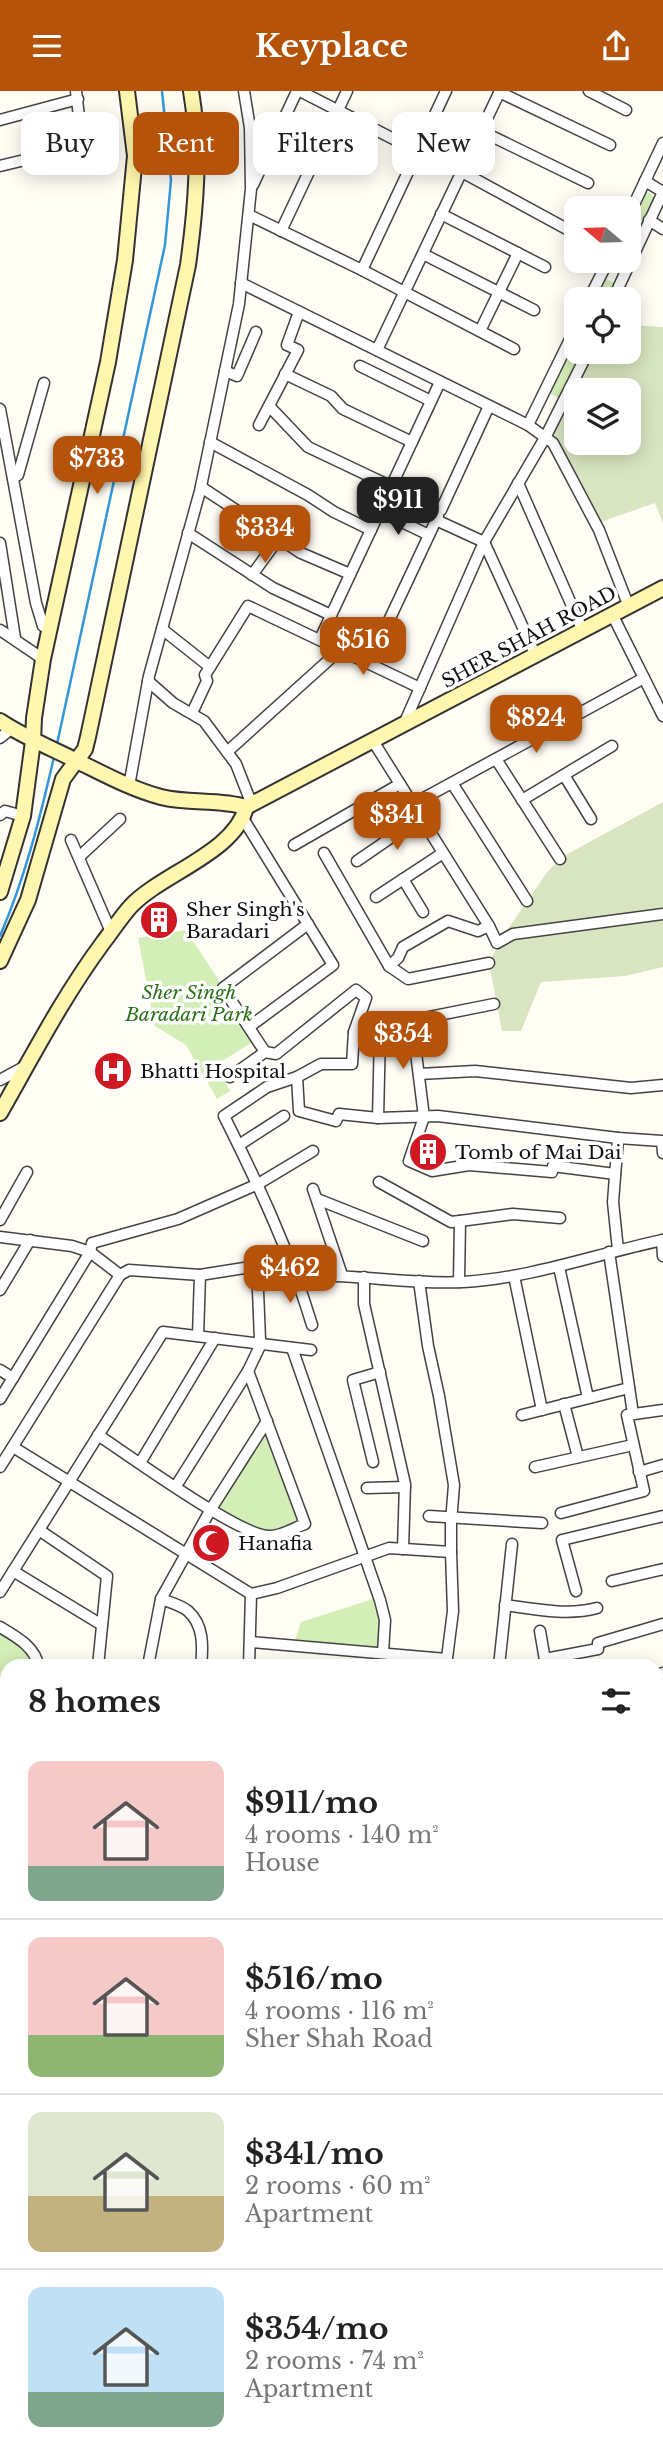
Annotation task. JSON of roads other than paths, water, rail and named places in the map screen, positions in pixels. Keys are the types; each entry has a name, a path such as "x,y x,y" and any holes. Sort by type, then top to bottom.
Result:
{"main road":[{"path":"0,892 23,815 38,743 34,718 43,659 108,362 125,260 135,156 127,91"},
{"path":"69,757 85,750 188,265 197,199 197,125 191,91"},
{"name":"SHER SHAH ROAD","path":"0,1113 55,1012 132,905 211,851 247,811 404,724 663,588"},
{"path":"4,729 128,786 162,797 231,803 247,811"},
{"path":"0,961 28,900 69,757"}],"street":[{"path":"128,786 148,681 201,487 241,283 251,189 250,128 244,91"},
{"path":"251,189 298,91 392,139"},
{"path":"281,231 347,91"},
{"path":"436,112 446,91"},
{"path":"589,91 626,110"},
{"path":"490,112 500,92 610,145"},
{"path":"0,120 77,95 81,134 79,148 0,166"},
{"path":"495,138 588,183"},
{"path":"638,196 663,143"},
{"path":"362,270 405,175"},
{"path":"377,350 460,175"},
{"path":"467,175 564,228"},
{"path":"618,287 663,192 645,181"},
{"path":"441,214 545,267"},
{"path":"248,215 362,270 514,349"},
{"path":"649,220 663,229"},
{"path":"480,331 518,253"},
{"path":"423,254 534,310"},
{"path":"617,273 623,277"},
{"path":"241,283 546,436 553,443 599,530 629,607"},
{"path":"259,425 298,350 287,345 299,312"},
{"path":"225,371 237,376 256,332"},
{"path":"528,425 564,352"},
{"path":"404,724 484,542 546,436 582,364"},
{"path":"360,366 431,401"},
{"path":"285,374 331,396 343,409 412,442"},
{"path":"320,639 440,382"},
{"path":"13,478 18,475 44,383"},
{"path":"269,406 308,447 441,510"},
{"path":"369,663 489,406"},
{"path":"0,409 36,603 43,625 51,630"},
{"path":"210,442 371,530"},
{"path":"517,483 583,631"},
{"path":"201,487 301,553 350,574"},
{"path":"379,511 429,535"},
{"path":"436,520 484,542 536,656"},
{"path":"188,533 273,588 331,615"},
{"path":"252,575 279,538"},
{"path":"0,543 15,638"},
{"path":"192,713 207,681 205,675 248,606 420,688"},
{"path":"612,615 662,712"},
{"path":"162,629 210,667"},
{"path":"0,630 43,659"},
{"path":"226,752 341,649"},
{"path":"413,804 644,678"},
{"path":"148,681 173,703 204,721 236,764 247,811 333,965 249,1027"},
{"path":"373,741 497,943 513,934 663,914"},
{"path":"522,800 612,746"},
{"path":"496,759 560,859"},
{"path":"564,775 591,819"},
{"path":"452,783 527,901"},
{"path":"294,845 400,784"},
{"path":"0,815 5,811 23,815"},
{"path":"357,861 421,817"},
{"path":"79,857 120,818"},
{"path":"71,840 111,932"},
{"path":"324,853 389,966 408,979 489,963"},
{"path":"376,897 443,853"},
{"path":"403,879 423,912"},
{"path":"389,966 398,958 403,947 448,921 478,931 489,926"},
{"path":"265,1052 223,988 308,924"},
{"path":"230,1077 265,1052 276,1054 356,990 366,998 354,1033 352,1064 321,1064 297,1077 267,1087 224,1116 258,1184 297,1276 312,1325"},
{"path":"354,1033 494,1005"},
{"path":"412,1021 424,1117 409,1161 432,1171 469,1165 552,1173 553,1166 615,1174"},
{"path":"378,1118 380,1032"},
{"path":"0,1080 25,1067"},
{"path":"419,1074 475,1071 631,1088 663,1085"},
{"path":"297,1077 299,1111 336,1121 339,1114 378,1118 438,1116 618,1139 662,1141 663,1153"},
{"path":"239,1145 284,1116"},
{"path":"618,1139 613,1202 614,1251 633,1414"},
{"path":"0,1399 90,1252 92,1243 178,1219 258,1184 313,1151"},
{"path":"0,1220 27,1172"},
{"path":"379,1182 451,1222 513,1214 560,1218"},
{"path":"342,1275 315,1194 423,1241"},
{"path":"459,1282 460,1221"},
{"path":"0,1237 72,1245 90,1252 120,1275"},
{"path":"297,1276 342,1275 459,1282 559,1267 662,1240 663,1256"},
{"path":"0,1290 30,1241"},
{"path":"0,1468 120,1275 129,1270 200,1275 257,1266 261,1342 248,1371 176,1486"},
{"path":"559,1267 588,1398"},
{"path":"198,1336 200,1275"},
{"path":"513,1276 542,1410"},
{"path":"365,1277 364,1304 405,1487 403,1549"},
{"path":"419,1281 428,1346 454,1485 451,1518 453,1611 446,1659"},
{"path":"0,1592 163,1332 311,1350"},
{"path":"140,1463 215,1339"},
{"path":"292,1347 366,1556 385,1620 383,1653"},
{"path":"0,1370 13,1378"},
{"path":"98,1435 211,1509 256,1534 271,1537 304,1524 248,1371"},
{"path":"373,1462 353,1380 380,1372"},
{"path":"522,1415 629,1388"},
{"path":"564,1404 578,1457"},
{"path":"561,1513 644,1491 627,1415 663,1410"},
{"path":"150,1659 160,1599 211,1509 267,1421"},
{"path":"535,1467 633,1445"},
{"path":"13,1447 251,1594 389,1548 451,1552"},
{"path":"639,1472 663,1465"},
{"path":"367,1488 405,1487"},
{"path":"429,1516 542,1523"},
{"path":"576,1591 562,1540 663,1516"},
{"path":"38,1530 107,1576 99,1659"},
{"path":"500,1659 512,1544"},
{"path":"612,1581 663,1569"},
{"path":"13,1571 102,1625"},
{"path":"250,1659 251,1594"},
{"path":"160,1599 188,1611 200,1630 204,1644 202,1659"},
{"path":"505,1605 547,1611 597,1608"},
{"path":"560,1659 598,1649 598,1643 663,1624"},
{"path":"0,1627 19,1638 37,1659"},
{"path":"540,1630 544,1659"},
{"path":"251,1642 425,1659"}],"waterway":[{"path":"57,744 165,245 171,180 162,91"},
{"path":"0,936 31,848 54,757"}],"place":[{"name":"Sher Singh's Baradari","path":"159,920"},
{"name":"Bhatti Hospital","path":"113,1071"},
{"name":"Tomb of Mai Dai","path":"428,1152"},
{"name":"Hanafia","path":"211,1543"}],"park label":[{"name":"Sher Singh Baradari Park","path":"189,1003"}]}
